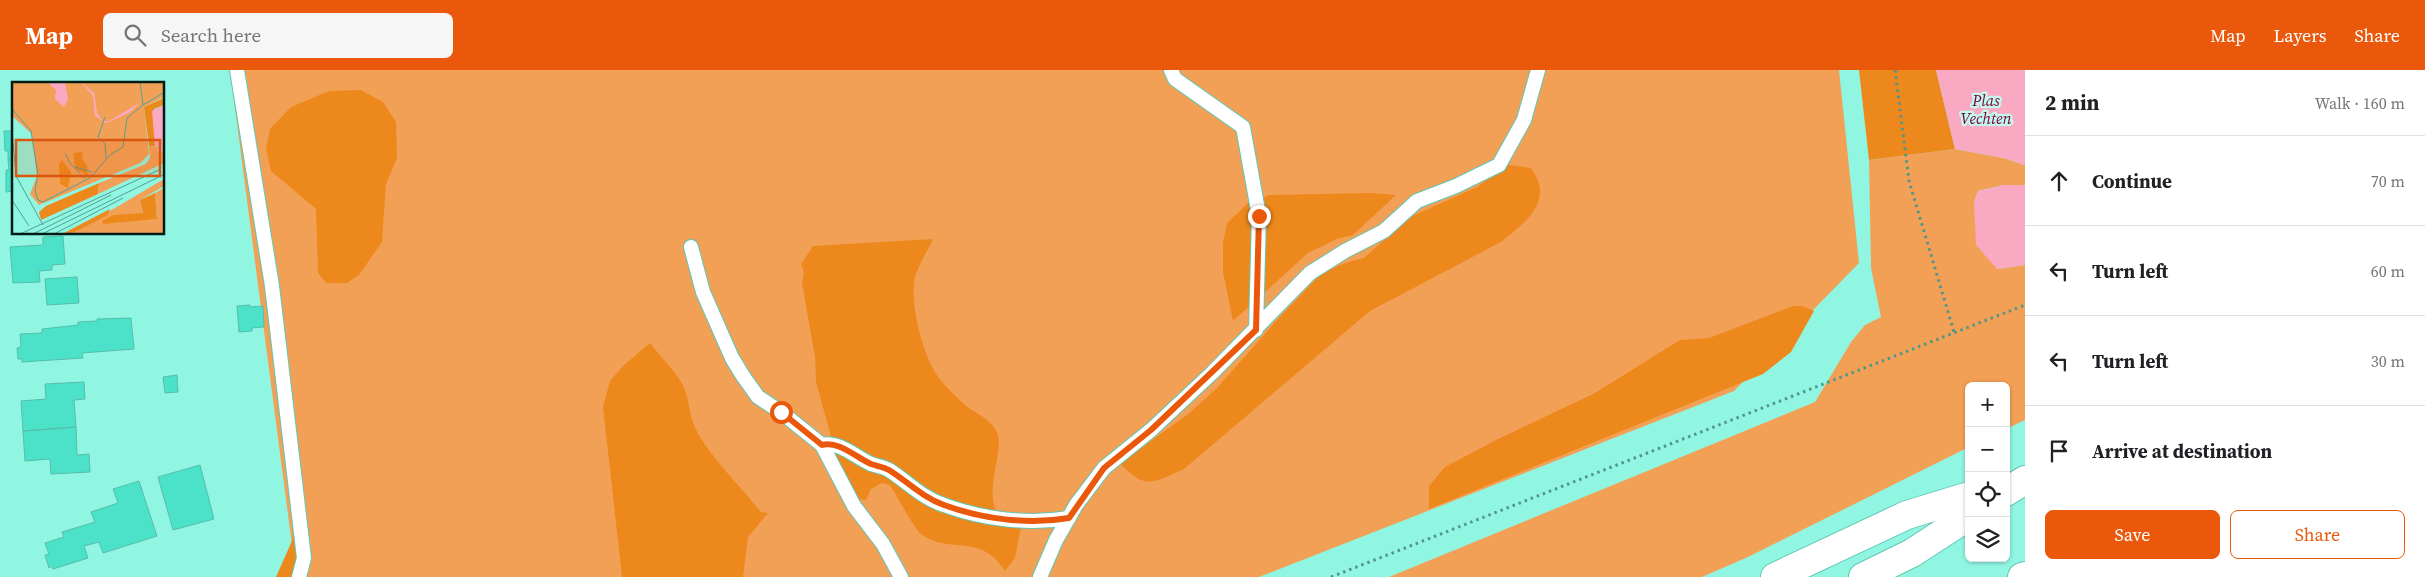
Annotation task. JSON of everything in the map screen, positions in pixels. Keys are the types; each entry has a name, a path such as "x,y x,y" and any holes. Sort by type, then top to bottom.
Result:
{"highway":[{"path":"2010,483 2025,479"},
{"path":"2010,489 2025,479"},
{"path":"1775,577 1907,515 1965,497"},
{"path":"1863,577 1912,552 1967,517"}],"lane":[{"path":"237,70 273,296 304,558 299,577"},
{"path":"1171,70 1175,79 1243,127 1259,216 1256,330"},
{"path":"1040,577 1056,540 1104,468 1151,430 1256,330 1310,274 1346,251 1384,231 1417,201 1456,186 1499,165 1524,120 1538,70"},
{"path":"691,247 703,292 717,326 742,376 758,397 781,412 822,445 854,506 884,544 901,577"},
{"path":"822,445 826,444 844,449 871,464 887,469 922,495 942,505 964,512 1013,521 1069,518"}],"path":[{"path":"1895,70 1908,181 1954,332"},
{"path":"1331,577 2025,305"}],"shaded area":[{"path":"230,70 1839,70 1859,263 1734,391 1259,577 292,577 295,568"},
{"path":"1859,70 1936,70 1955,149 1869,160"},
{"path":"361,90 383,102 396,122 397,158 386,184 382,242 359,275 347,283 326,283 318,273 316,209 271,171 266,149 270,129 291,107 329,91"},
{"path":"1955,149 2004,158 2025,165 2025,185 2004,185 1978,191 1974,202 1997,269 2025,265 2025,420 2010,427 2010,382 1965,382 1965,449 1748,557 1702,577 1389,577 1815,402 1851,342 1865,325 1881,317 1871,268 1869,160"},
{"path":"1503,164 1531,168 1538,180 1540,191 1539,201 1528,218 1501,242 1370,311 1184,469 1157,480 1143,481 1136,478 1120,463 1187,415 1217,388 1277,320 1321,274 1345,263 1364,258 1410,217 1477,187 1495,174"},
{"path":"1371,193 1396,195 1353,235 1337,239 1308,253 1233,321 1223,272 1223,243 1227,223 1248,203 1269,195"},
{"path":"933,239 915,277 914,301 919,329 928,357 939,378 967,407 986,419 997,432 999,450 993,481 993,492 997,514 1022,521 1015,558 1005,571 985,551 932,540 921,534 890,485 882,483 871,489 866,500 841,498 841,473 816,382 815,357 802,283 804,273 801,264 813,246"},
{"path":"1793,306 1802,306 1814,311 1791,352 1763,374 1429,509 1429,486 1445,467 1498,439 1595,393 1680,340 1709,338"},
{"path":"650,343 683,385 694,424 700,437 721,466 761,512 768,513 748,537 743,577 622,577 603,407 610,381 623,366"},
{"path":"299,525 299,550 293,577 276,577"}],"water":[{"name":"Plas Vechten","path":"1936,70 2025,70 2025,165 2004,158 1955,149"},
{"path":"2004,185 2025,185 2025,265 1997,269 1976,245 1974,202 1978,191"}],"building":[{"path":"4,131 12,131 12,160 8,160 8,151 5,151"},
{"path":"8,160 12,160 12,191 6,192 6,170 9,170"},
{"path":"63,236 65,264 52,265 52,270 39,271 40,282 13,283 10,247 43,245 43,237"},
{"path":"77,277 79,303 47,305 45,279"},
{"path":"250,305 250,307 263,306 264,327 252,328 252,331 239,332 237,306"},
{"path":"131,318 134,349 82,353 83,358 22,362 22,359 18,359 17,348 21,347 20,334 42,333 42,329 78,325 78,322 97,321 97,319"},
{"path":"177,375 178,392 165,393 163,377"},
{"path":"84,382 85,399 74,400 76,427 23,431 21,401 46,399 45,384"},
{"path":"76,427 77,455 89,454 90,472 51,474 50,459 25,461 23,431"},
{"path":"200,465 214,519 173,530 158,477"},
{"path":"139,481 157,536 103,553 99,542 84,546 88,558 53,569 52,566 49,568 45,555 49,554 45,543 64,537 62,532 95,522 91,512 118,503 113,489"}],"route":[{"path":"781,412 822,445 826,444 844,449 871,464 887,469 922,495 942,505 964,512 1013,521 1069,518 1076,505 1104,468 1151,430 1256,330 1259,216"}]}
